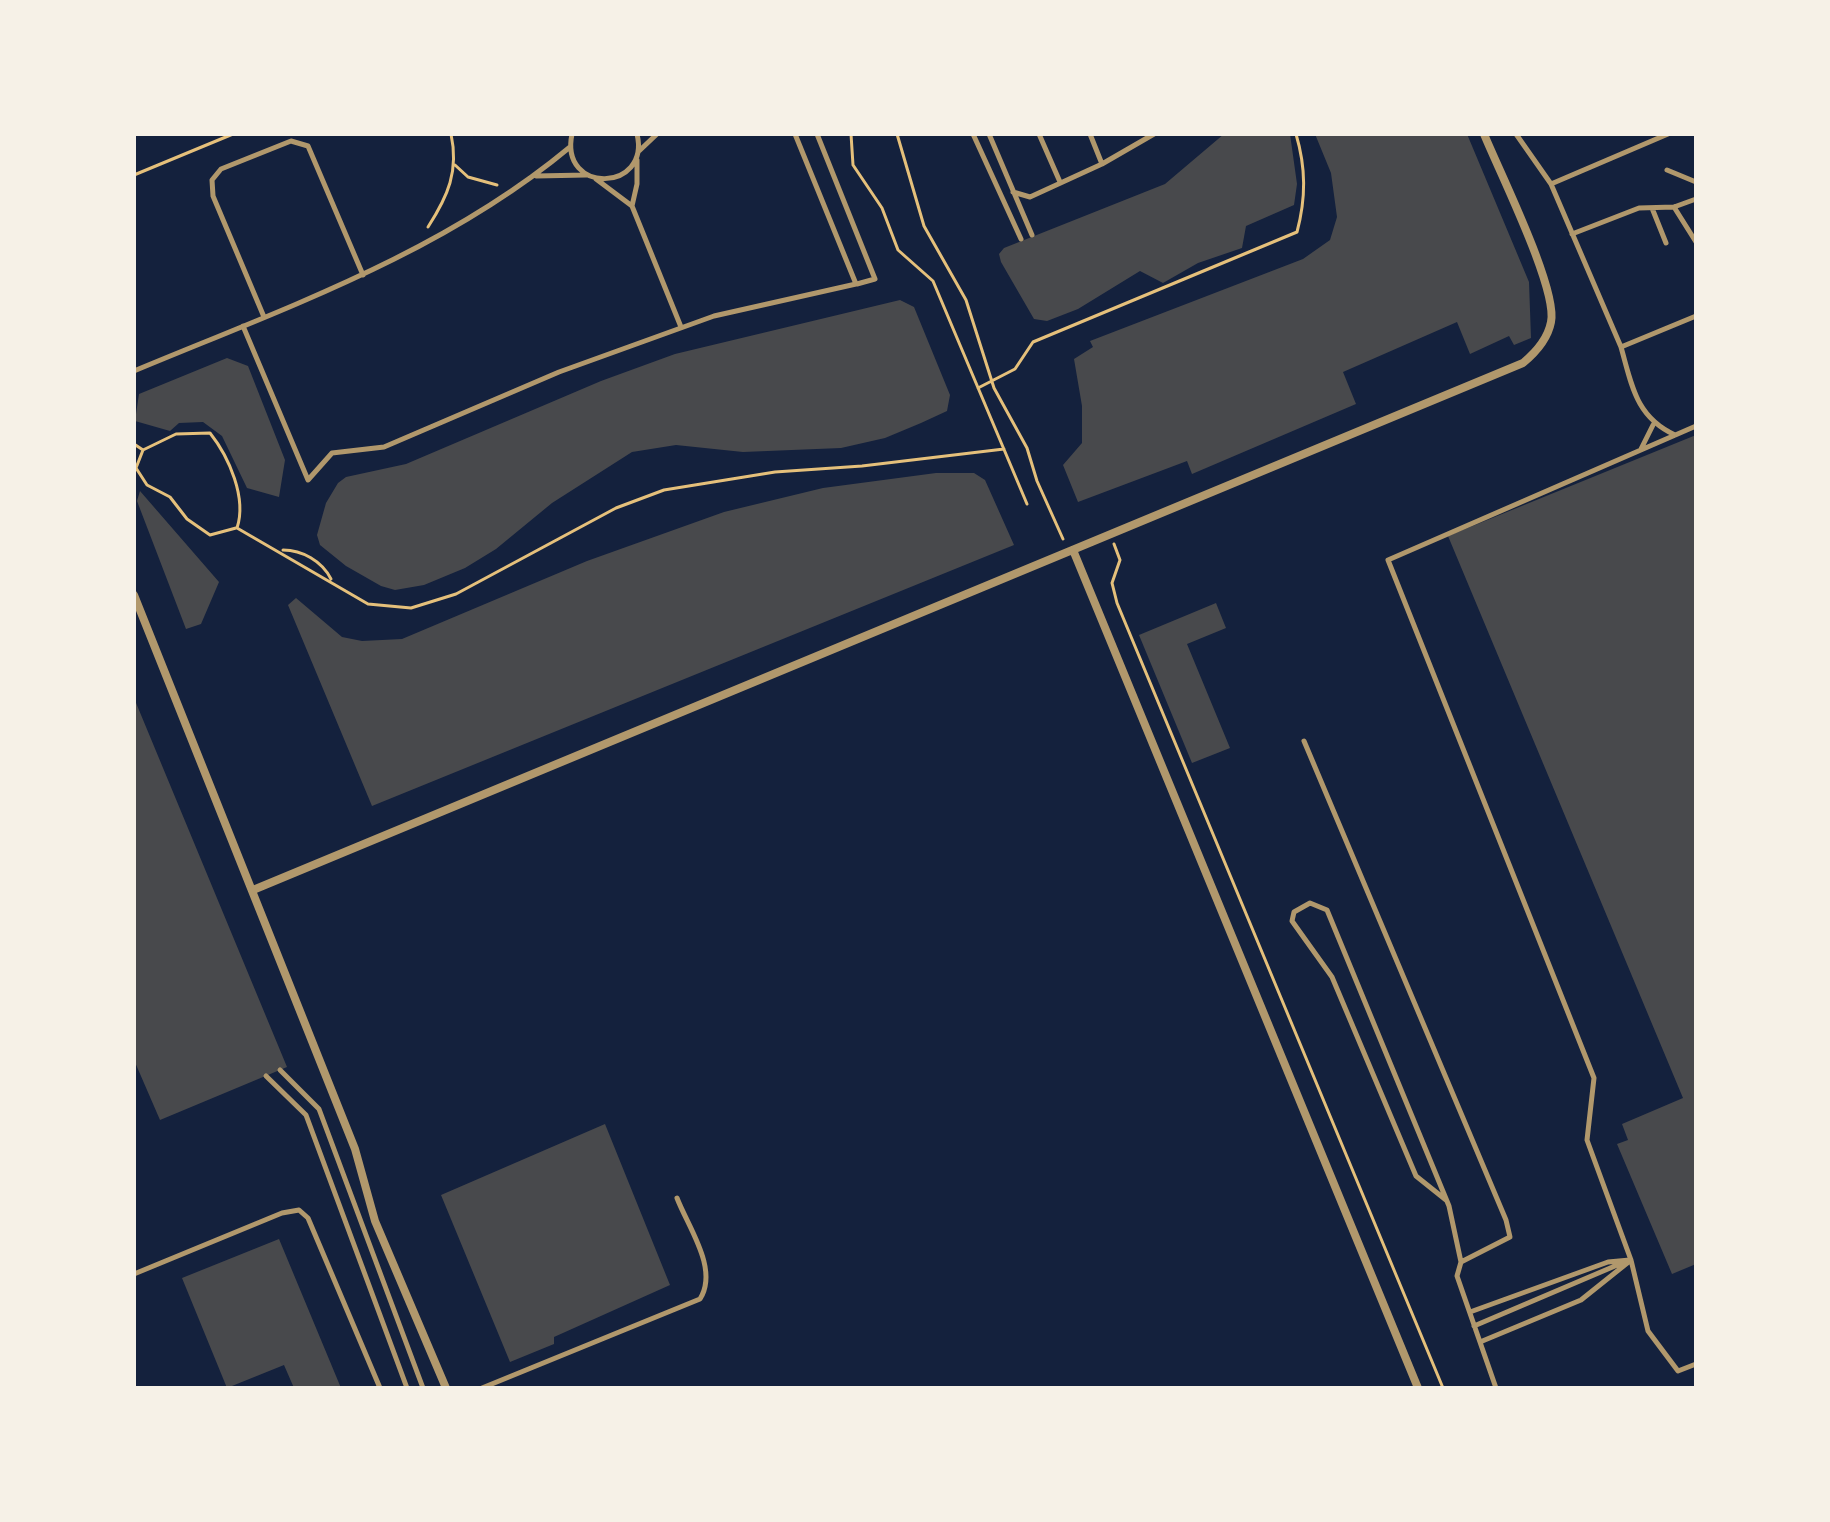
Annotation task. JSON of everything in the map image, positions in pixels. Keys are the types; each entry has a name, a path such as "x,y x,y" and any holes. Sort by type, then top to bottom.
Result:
{"street":[{"path":"253,890 1516,367 1531,357 1551,324 1552,310 1538,266 1484,134"},
{"path":"1071,551 1418,1388"},
{"path":"134,595 355,1149 375,1221 446,1388"}],"lane":[{"path":"572,134 572,158 586,175"},
{"path":"632,206 637,184 637,134"},
{"path":"596,179 617,177 626,172 657,134"},
{"path":"795,134 856,284"},
{"path":"243,326 308,480 332,453 384,447 559,372 681,327 875,279 817,134"},
{"path":"973,134 1021,239"},
{"path":"989,134 1032,235"},
{"path":"1039,134 1060,182"},
{"path":"1090,134 1102,164"},
{"path":"1013,192 1030,197 1102,164 1143,137 1154,134"},
{"path":"1516,134 1551,184 1621,347 1634,394 1653,425 1675,435"},
{"path":"1551,184 1668,134"},
{"path":"264,317 213,196 212,180 221,169 291,141 308,146 363,275"},
{"path":"134,371 413,252 535,176 570,147"},
{"path":"1667,170 1696,182"},
{"path":"535,176 586,175 632,206 681,327"},
{"path":"1572,234 1639,208 1674,207 1696,199"},
{"path":"1674,207 1696,242"},
{"path":"1652,208 1666,243"},
{"path":"1621,347 1696,316"},
{"path":"1640,450 1653,425"},
{"path":"1696,426 1388,560 1594,1078 1587,1140 1631,1260 1648,1331 1678,1371 1696,1364"},
{"path":"1304,741 1506,1220 1510,1237 1461,1262"},
{"path":"1446,1200 1416,1176 1332,977 1292,921 1294,912 1310,903 1327,910 1446,1200 1461,1262 1457,1276 1496,1388"},
{"path":"280,1070 319,1109 423,1388"},
{"path":"266,1076 306,1115 407,1388"},
{"path":"482,1388 700,1299 707,1288 707,1275 677,1198"},
{"path":"134,1274 282,1213 299,1210 308,1218 380,1388"},
{"path":"1470,1312 1608,1262 1631,1260"},
{"path":"1474,1326 1631,1260"},
{"path":"1480,1342 1581,1300 1631,1260"}],"path":[{"path":"134,175 233,134"},
{"path":"413,252 443,205 455,165 451,134"},
{"path":"851,134 853,165 882,208 898,250 933,281 1027,504"},
{"path":"897,134 924,226 972,313 993,382 1027,448 1071,551"},
{"path":"978,388 1015,369 1033,342 1297,232 1304,204 1305,178 1296,134"},
{"path":"455,165 480,182 515,187"},
{"path":"237,528 242,511 230,470 210,433 176,434 143,450 136,468 147,485 170,497 187,519 210,535 237,528 368,604 411,608 456,594 616,508 664,490 775,472 862,466 1004,449"},
{"path":"134,444 143,450"},
{"path":"1110,535 1120,560 1112,583 1117,603 1443,1388"},
{"path":"279,550 299,550 326,569 332,582"}],"building":[{"path":"1224,134 1290,134 1297,184 1294,205 1246,226 1242,248 1198,263 1163,283 1140,271 1078,309 1047,321 1034,319 1001,262 999,254 1004,248 1165,184"},
{"path":"1315,134 1467,134 1529,282 1531,338 1514,345 1509,336 1470,354 1457,322 1343,372 1356,404 1192,474 1187,461 1078,502 1063,465 1082,443 1082,406 1074,359 1093,347 1090,341 1303,259 1330,240 1337,217 1331,173"},
{"path":"900,300 914,307 950,395 947,411 921,423 885,438 841,448 743,452 676,445 632,452 552,503 496,549 465,568 424,585 395,590 381,586 346,566 320,545 317,535 326,503 338,483 346,477 406,464 601,381 675,354"},
{"path":"227,358 248,366 285,460 279,497 247,488 222,436 203,422 179,423 170,431 135,421 139,394"},
{"path":"1696,435 1696,1264 1672,1274 1617,1144 1628,1140 1622,1124 1683,1098 1448,536"},
{"path":"936,473 974,473 985,480 1014,545 372,806 288,605 296,598 342,637 362,641 402,639 587,561 724,512 823,488"},
{"path":"140,491 219,582 201,624 186,629 137,501"},
{"path":"1216,603 1226,628 1187,644 1230,748 1192,763 1139,635"},
{"path":"134,698 287,1067 160,1120 134,1060"},
{"path":"605,1124 670,1285 554,1337 554,1344 510,1362 441,1195"},
{"path":"279,1239 341,1388 294,1388 284,1365 227,1388 182,1278"}]}
